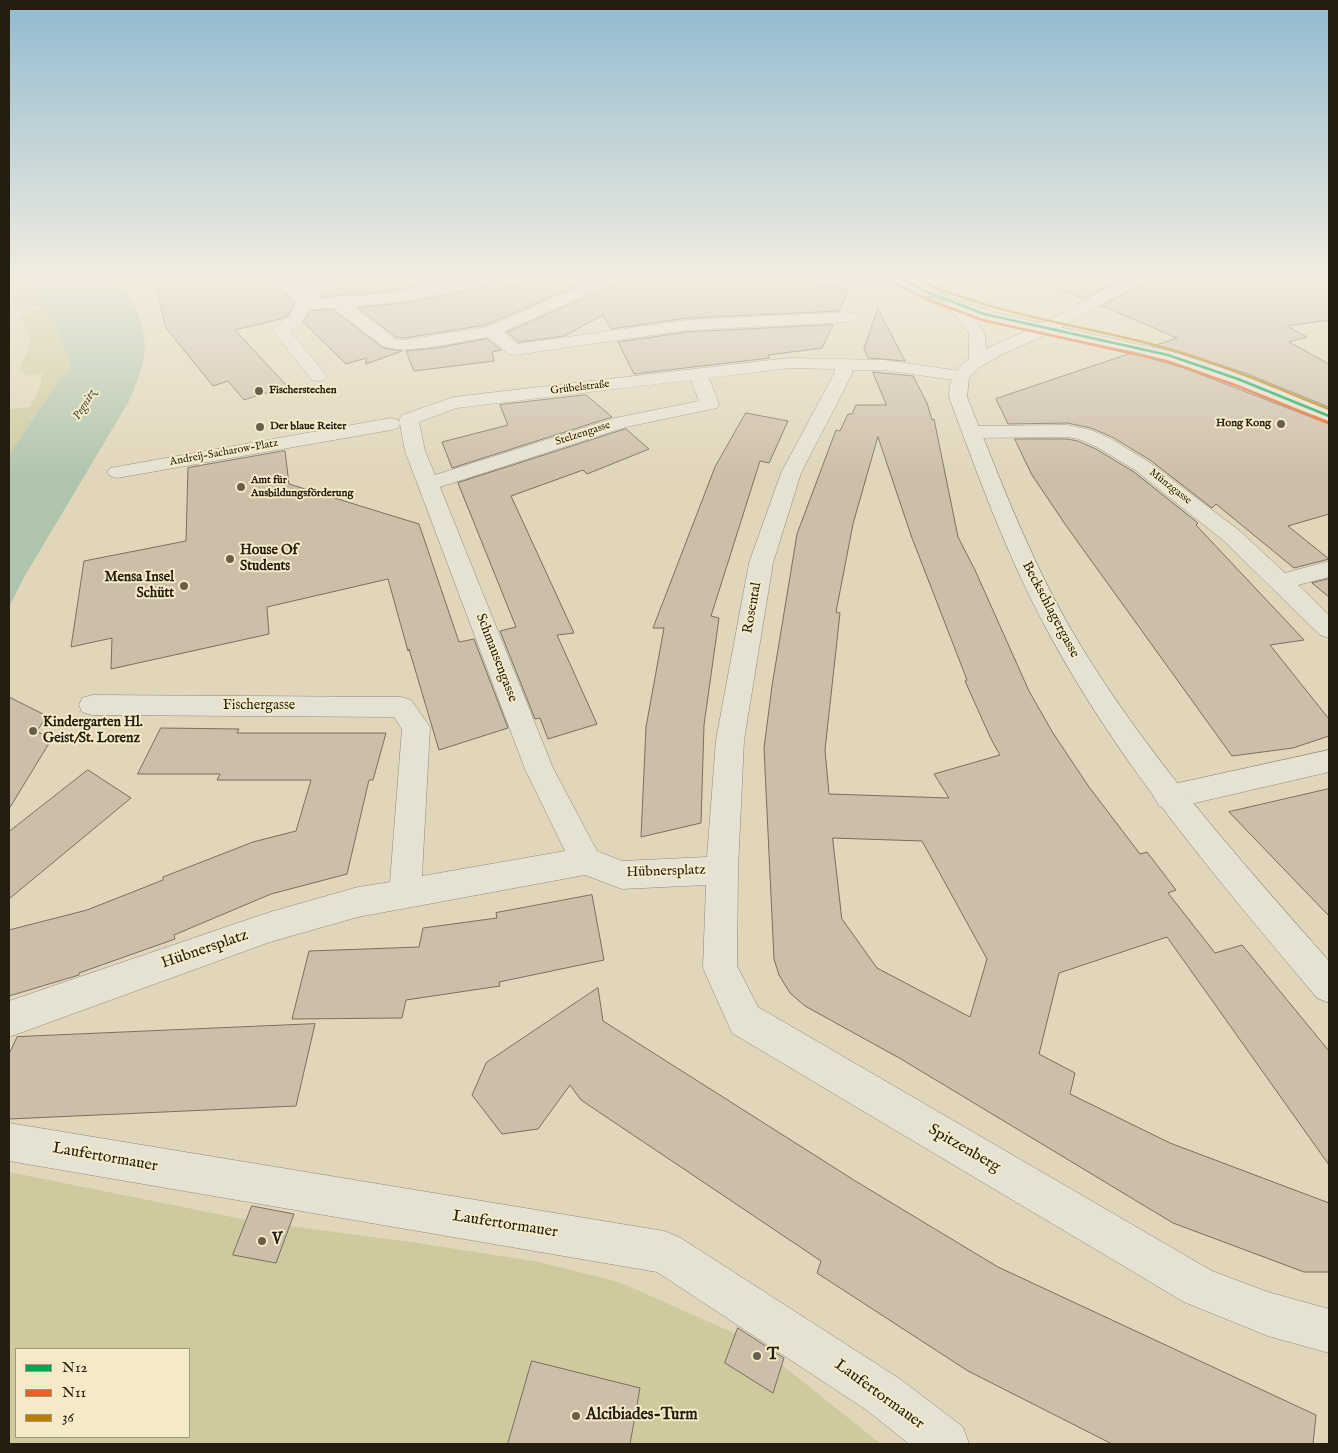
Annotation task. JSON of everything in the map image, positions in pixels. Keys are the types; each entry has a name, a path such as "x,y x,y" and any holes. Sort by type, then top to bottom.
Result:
{"street":[{"path":"291,343 318,376"},
{"path":"390,343 404,345 417,343"},
{"path":"506,343 515,350 561,343"},
{"path":"977,343 978,360"},
{"path":"960,376 978,360 1016,343"},
{"path":"1108,343 1168,356 1231,376 1329,416"},
{"name":"Grübelstraße","path":"400,422 454,403 789,363 884,364 960,376"},
{"name":"Rosental","path":"722,870 730,740 761,563 792,473 843,374 844,364"},
{"name":"Stelzengasse","path":"428,484 622,422 710,404 698,374"},
{"name":"Beckschlagergasse","path":"960,376 958,397 1013,538 1059,631 1108,710 1169,797 1329,986"},
{"name":"Schmausengasse","path":"400,422 415,451 540,770 586,862"},
{"name":"Andreij-Sacharow-Platz","path":"117,472 400,422"},
{"name":"Münzgasse","path":"972,432 1067,431 1084,434 1104,443 1142,466 1232,536 1329,629"},
{"path":"1282,582 1329,569"},
{"name":"Fischergasse","path":"92,705 400,707 416,727 405,894"},
{"path":"1169,797 1329,761"},
{"name":"Hübnersplatz","path":"9,1019 270,927 358,902 586,862 622,875 722,870"},
{"name":"Spitzenberg","path":"722,870 720,968 745,1020 1199,1287 1268,1314 1329,1331"},
{"name":"Laufertormauer","path":"9,1142 664,1252 884,1395 946,1444"}],"shaded area":[{"path":"29,343 62,343 71,365 9,455 9,411 10,409 30,407 40,388 42,373 26,376 18,370 28,351"},
{"path":"9,1172 247,1220 233,1255 276,1262 289,1226 411,1242 539,1262 619,1282 736,1334 773,1392 782,1365 881,1444 9,1444"}],"water":[{"name":"Pegnitz","path":"62,343 145,343 142,365 129,401 23,579 9,607 9,455 71,365"}],"building":[{"path":"178,343 247,343 287,386 244,400 228,381 213,386"},
{"path":"324,343 376,343 383,348 402,351 366,364 366,358 346,364"},
{"path":"465,343 492,343 501,350 492,352 494,361 414,371 406,351"},
{"path":"618,343 824,343 822,348 768,355 770,358 634,374"},
{"path":"866,343 896,343 905,361 868,358 864,349"},
{"path":"1163,343 1290,343 1329,364 1329,407 1245,373 1174,350 1153,346"},
{"path":"1132,353 1184,368 1329,424 1329,514 1288,526 1329,559 1294,568 1216,504 1212,508 1150,460 1112,437 1091,428 1067,423 1008,424 996,399"},
{"path":"873,372 913,376 927,403 932,420 934,419 958,537 975,570 1029,691 1053,733 1089,787 1140,854 1147,852 1176,890 1168,893 1215,953 1242,945 1329,1051 1329,1165 1167,937 1059,973 1039,1054 1075,1073 1070,1094 1170,1143 1329,1203 1329,1272 1304,1272 1173,1223 901,1059 805,1006 790,993 779,975 774,959 764,748 772,686 797,534 836,430 840,431 848,414 852,414 856,405 886,405","holes":["878,437 912,538 967,680 965,681 1000,755 934,774 949,798 829,794 825,750 840,613 836,612 853,524","833,838 922,841 987,959 970,1017 877,968 842,919"]},
{"path":"586,395 612,417 452,468 442,442 508,425 500,405"},
{"path":"746,413 788,421 769,463 760,461 711,616 719,618 704,725 701,823 641,837 646,727 664,628 653,628 715,467"},
{"path":"626,429 649,449 587,474 583,470 511,496 574,633 557,635 597,724 548,739 540,718 535,719 500,631 516,627 458,483"},
{"path":"1015,439 1067,439 1078,441 1096,449 1134,472 1198,523 1196,525 1304,640 1270,645 1329,719 1329,736 1293,748 1232,756 1067,527 1032,475"},
{"name":"House Of Students","path":"285,451 289,484 419,524 459,642 474,639 508,728 439,750 388,579 267,607 269,634 111,669 112,638 71,647 84,561 186,541 188,468"},
{"path":"1329,579 1329,597 1312,583"},
{"path":"9,697 47,716 37,731 51,740 9,809"},
{"path":"161,728 239,729 237,733 386,733 373,780 369,780 347,874 271,894 174,935 175,939 79,973 79,975 9,996 9,930 87,910 163,880 163,877 253,842 296,831 311,780 217,780 220,774 138,774"},
{"path":"88,770 131,798 9,899 9,832"},
{"path":"1329,789 1329,916 1229,812"},
{"path":"592,895 604,960 499,982 500,986 406,1000 402,1018 292,1019 309,951 419,947 423,928 497,918 496,913"},
{"path":"598,988 603,1021 857,1182 998,1267 1316,1415 1313,1444 1112,1444 968,1371 817,1273 821,1261 581,1100 570,1085 538,1129 502,1134 472,1095 486,1063"},
{"path":"315,1024 296,1106 9,1119 9,1054 17,1037"},
{"name":"V","path":"252,1206 294,1214 276,1263 233,1255"},
{"name":"T","path":"738,1328 784,1358 773,1393 725,1363"},
{"name":"Alcibiades-Turm","path":"532,1361 640,1388 630,1444 508,1444"}],"transit line":[{"name":"N11","path":"1084,343 1166,361 1235,385 1327,422"},
{"name":"N12","path":"1113,343 1168,355 1238,379 1329,416"},
{"name":"36","path":"1146,343 1239,373 1329,409"}],"place":[{"name":"Fischerstechen","path":"259,391"},
{"name":"Hong Kong","path":"1281,424"},
{"name":"Der blaue Reiter","path":"260,427"},
{"name":"Amt für Ausbildungsförderung","path":"241,487"},
{"name":"House Of Students","path":"230,559"},
{"name":"Mensa Insel Schütt","path":"184,586"},
{"name":"Kindergarten Hl. Geist/St. Lorenz","path":"33,731"},
{"name":"V","path":"262,1241"},
{"name":"T","path":"757,1356"},
{"name":"Alcibiades-Turm","path":"576,1416"}]}
